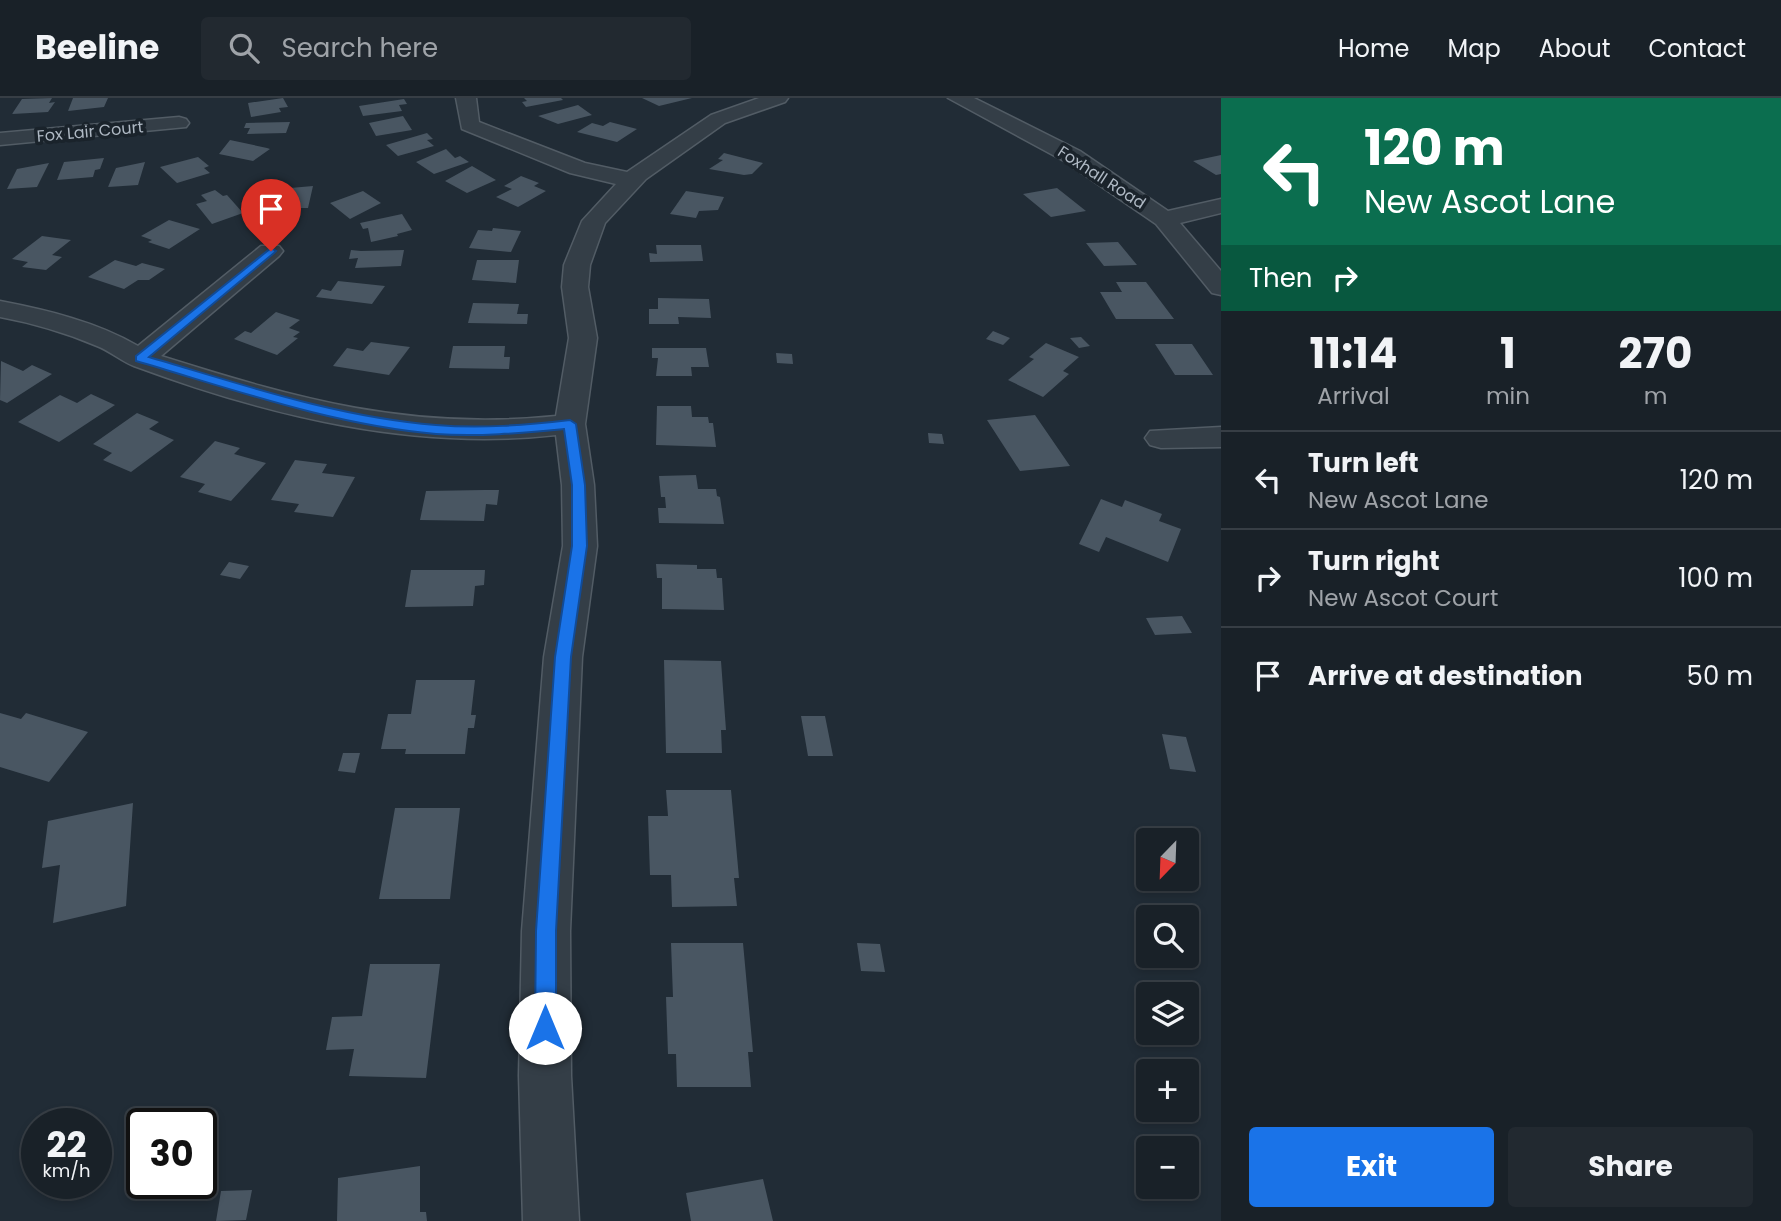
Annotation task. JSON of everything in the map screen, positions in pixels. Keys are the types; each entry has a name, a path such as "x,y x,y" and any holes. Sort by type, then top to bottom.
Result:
{"street":[{"path":"466,98 469,125 578,169 630,180"},
{"path":"551,1221 545,1090 546,931 563,657 580,546 578,485 570,424 583,338 575,287 577,265 594,221 630,180 718,119 776,98"},
{"name":"Foxhall Road","path":"958,98 1072,156 1164,219 1221,287"},
{"name":"Fox Lair Court","path":"0,139 179,122"},
{"path":"1164,219 1221,206"},
{"path":"141,358 271,251"},
{"path":"0,309 50,320 109,341 141,358 310,408 369,421 438,430 501,431 570,424"},
{"path":"1161,438 1221,437"}],"building":[{"path":"52,98 49,103 55,102 48,112 12,114 22,99"},
{"path":"73,98 108,98 104,107 68,111"},
{"path":"283,98 288,107 279,108 281,112 251,117 248,103"},
{"path":"524,98 563,100 526,107 522,102 527,101"},
{"path":"642,98 692,98 659,106"},
{"path":"404,99 407,104 399,105 402,111 363,116 359,106"},
{"path":"578,105 592,115 558,124 538,116"},
{"path":"403,116 412,130 376,136 369,123"},
{"path":"290,122 286,133 247,134 250,128 244,128 246,123"},
{"path":"610,122 637,129 617,142 577,132 592,123 603,126"},
{"path":"427,133 433,139 427,140 434,146 398,156 386,145"},
{"path":"230,140 270,149 253,161 219,154"},
{"path":"446,149 455,158 460,156 469,162 434,174 416,162"},
{"path":"724,153 763,163 752,174 744,175 709,169 723,160 718,159"},
{"path":"1221,155 1221,174 1216,175 1193,161"},
{"path":"198,157 209,166 204,168 210,173 177,183 160,167"},
{"path":"104,158 93,177 57,180 64,162"},
{"path":"145,162 138,185 108,187 116,168"},
{"path":"49,163 37,187 7,189 17,169"},
{"path":"472,166 496,180 467,193 445,181"},
{"path":"521,176 539,183 534,186 546,191 518,207 496,197 512,189 504,186"},
{"path":"313,186 308,208 268,208 272,195 277,195 279,189"},
{"path":"1057,188 1086,211 1051,217 1023,194"},
{"path":"215,190 223,196 227,195 243,213 212,224 196,204 207,201 201,195"},
{"path":"363,191 381,203 350,219 330,203"},
{"path":"686,191 724,197 718,210 699,211 696,218 670,214"},
{"path":"402,214 412,230 371,242 368,228 363,229 360,223"},
{"path":"169,220 200,229 169,249 148,242 152,240 141,236"},
{"path":"493,228 521,231 511,252 469,248 478,230 492,231"},
{"path":"42,236 71,240 52,255 62,257 46,270 22,267 28,262 12,259"},
{"path":"1118,242 1137,265 1104,266 1086,243"},
{"path":"656,245 701,245 703,261 650,262 649,253 657,254"},
{"path":"351,250 404,250 401,266 355,268 358,258 349,259"},
{"path":"115,260 136,266 142,263 165,269 149,280 138,280 124,289 88,277"},
{"path":"477,260 519,260 516,283 472,280"},
{"path":"338,281 385,286 372,304 316,297 322,289 331,291"},
{"path":"1116,282 1146,282 1174,319 1116,319 1100,292 1122,292"},
{"path":"658,298 709,299 711,318 678,317 679,324 649,324 649,309 658,309"},
{"path":"473,303 519,304 517,314 528,314 527,324 468,323"},
{"path":"276,312 300,320 289,328 300,332 293,337 298,338 277,355 234,339 245,331 251,333"},
{"path":"993,331 1010,338 1003,345 986,339"},
{"path":"1081,337 1090,346 1079,348 1070,338"},
{"path":"371,342 410,347 389,375 333,366 347,348 363,351"},
{"path":"1046,343 1079,357 1063,371 1069,374 1043,397 1008,380 1034,359 1029,357"},
{"path":"1155,344 1192,344 1213,375 1175,375"},
{"path":"453,346 505,346 504,357 510,357 509,369 449,368"},
{"path":"652,348 706,348 709,367 691,367 692,376 656,376 658,358 652,358"},
{"path":"776,353 792,354 793,364 777,363"},
{"path":"1,361 23,371 32,365 52,374 7,403 0,400"},
{"path":"91,394 115,405 59,442 18,422 60,395 77,403"},
{"path":"657,406 691,406 692,417 708,417 709,423 713,423 716,447 656,445"},
{"path":"137,413 159,422 149,429 174,440 131,472 103,460 112,453 93,444"},
{"path":"1035,415 1070,466 1020,471 987,420"},
{"path":"928,433 942,434 944,444 929,443"},
{"path":"215,441 240,448 234,454 266,463 231,501 198,492 205,484 180,477"},
{"path":"295,460 327,464 322,473 355,477 333,517 294,512 299,504 271,500"},
{"path":"696,475 698,489 716,489 717,496 720,497 724,524 659,523 658,508 666,508 665,497 661,497 659,476"},
{"path":"499,490 497,505 486,504 484,521 420,520 426,491"},
{"path":"1101,499 1122,507 1125,500 1162,514 1159,521 1181,529 1168,562 1106,537 1099,552 1079,544"},
{"path":"229,562 249,566 240,579 220,575"},
{"path":"656,564 697,565 697,569 716,569 717,578 722,578 724,610 662,609 662,578 657,578"},
{"path":"411,570 485,570 484,585 475,586 473,606 405,607"},
{"path":"1182,616 1192,633 1155,635 1146,618"},
{"path":"664,660 721,661 726,730 721,730 722,753 666,753"},
{"path":"416,680 475,680 471,715 476,715 474,728 468,728 465,754 405,754 406,749 381,749 388,714 411,714"},
{"path":"0,713 21,719 26,713 88,732 49,782 0,767"},
{"path":"801,716 825,716 833,756 808,756"},
{"path":"1162,734 1186,737 1196,772 1170,769"},
{"path":"343,753 360,753 355,773 338,771"},
{"path":"666,790 731,790 739,878 734,878 737,906 672,907 671,875 650,875 648,816 668,816"},
{"path":"133,803 126,906 53,923 60,865 42,868 48,821"},
{"path":"395,808 460,808 450,899 379,899"},
{"path":"671,943 743,943 753,1052 748,1052 751,1087 677,1087 676,1054 668,1054 666,997 673,997"},
{"path":"857,943 880,944 885,972 861,971"},
{"path":"370,964 440,964 426,1078 349,1076 354,1049 326,1050 332,1017 362,1016"},
{"path":"420,1166 420,1212 426,1212 427,1221 337,1221 338,1178"},
{"path":"763,1179 773,1221 691,1221 686,1193"},
{"path":"252,1190 246,1220 216,1221 221,1191"}],"route":[{"path":"271,251 141,358 310,408 369,421 438,430 501,431 570,424 578,485 580,546 563,657 546,931 545,1028"}]}
